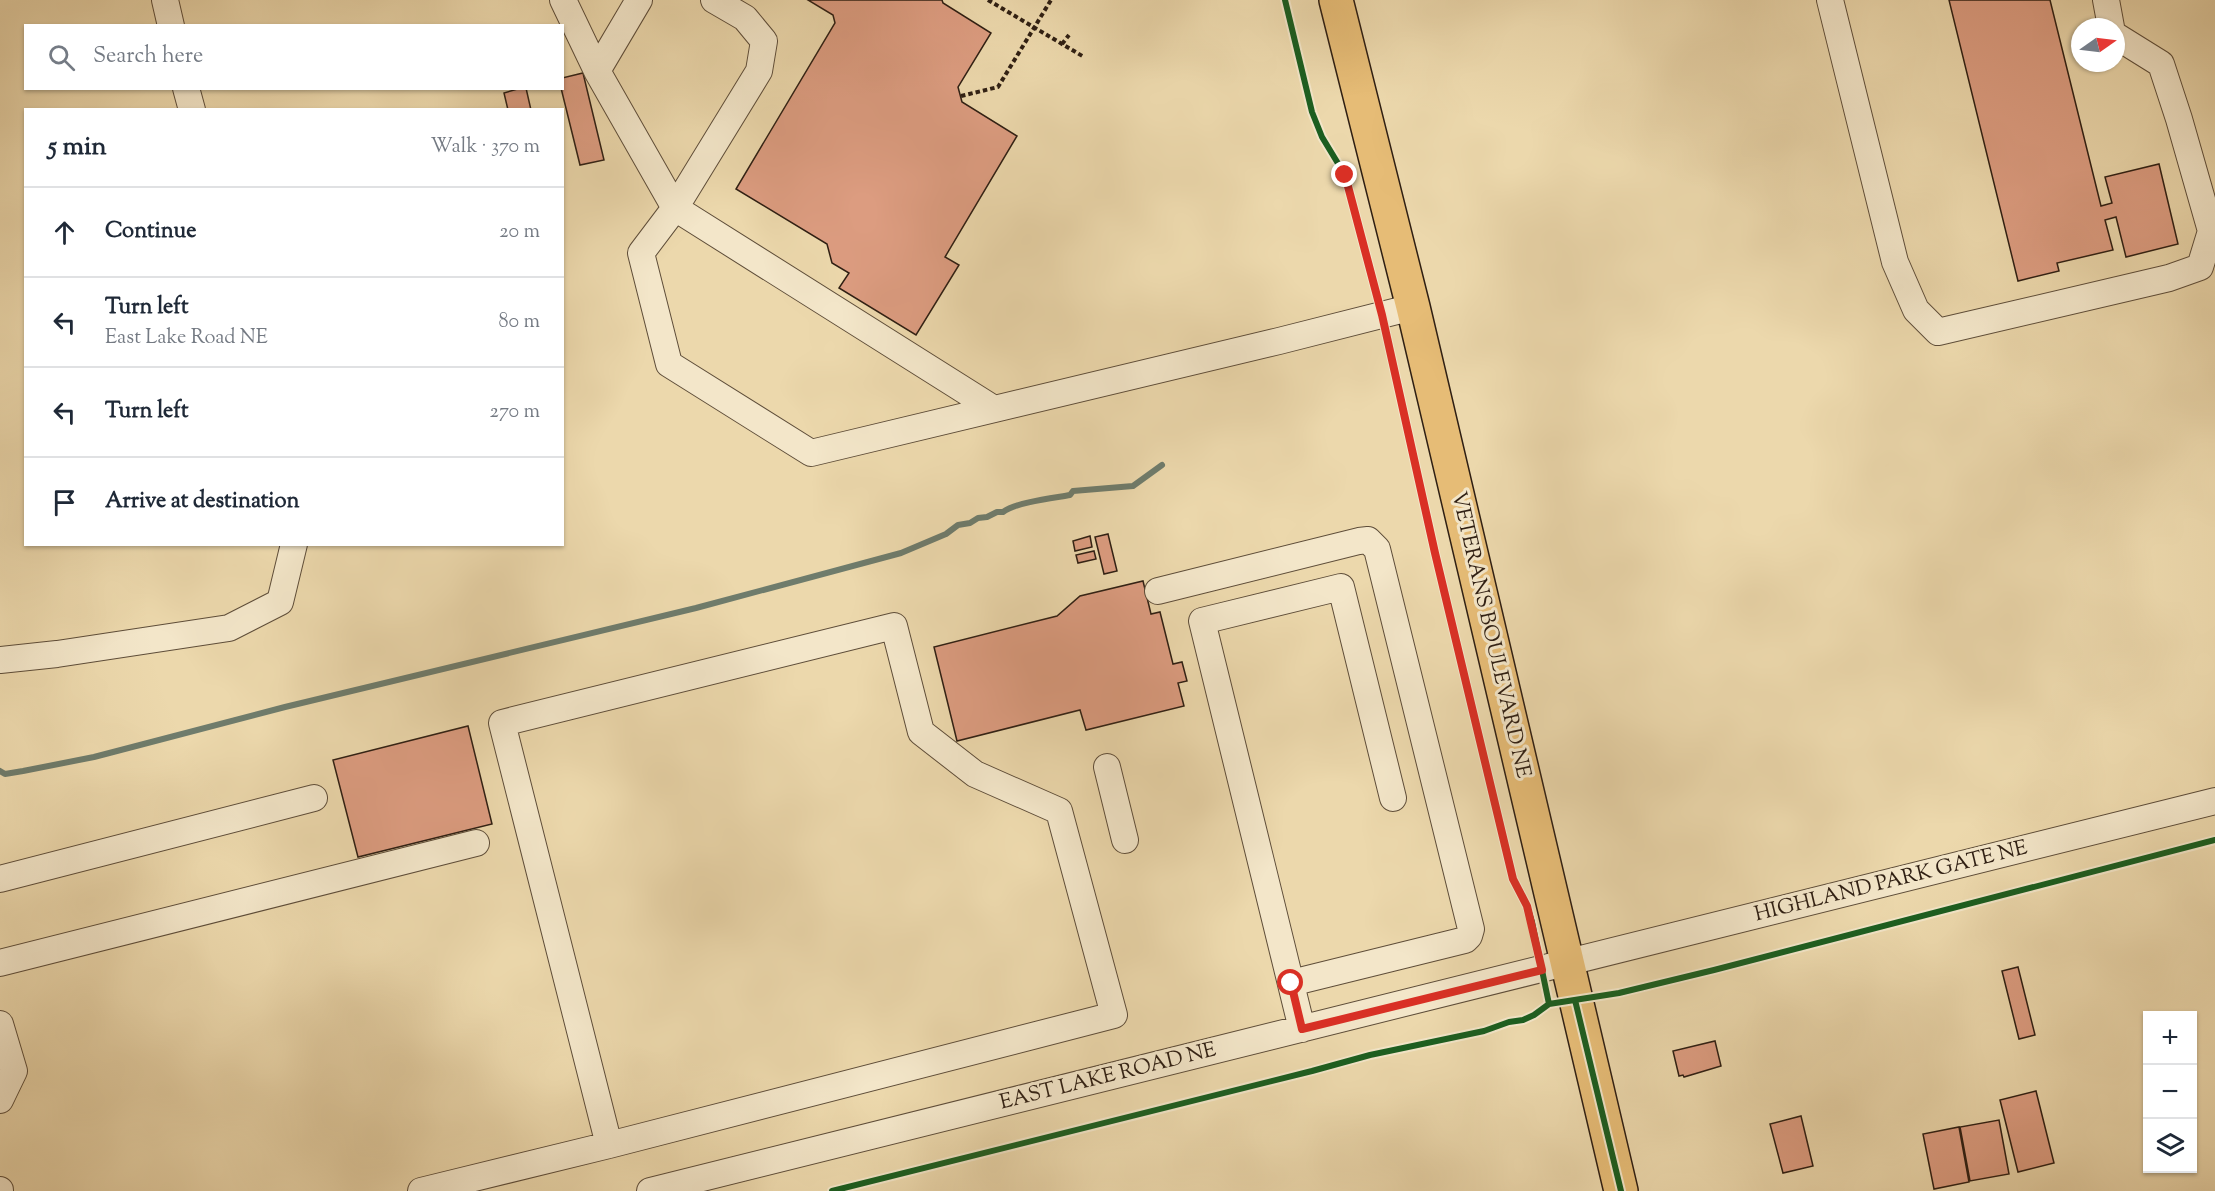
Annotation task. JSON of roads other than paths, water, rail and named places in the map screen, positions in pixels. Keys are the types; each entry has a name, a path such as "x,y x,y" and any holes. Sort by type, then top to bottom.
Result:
{"main road":[{"name":"VETERANS BOULEVARD NE","path":"1336,0 1413,307 1621,1191"},
{"name":"VETERANS BOULEVARD NE","path":"1356,0 1413,307"}],"street":[{"path":"165,0 171,24"},
{"path":"563,0 597,71 675,208 994,409"},
{"path":"597,71 639,0"},
{"path":"714,0 745,18 764,41 759,71 675,208 641,253 669,364 811,453 1413,307"},
{"path":"1830,0 1895,262 1916,310 1938,332 2169,278 2199,267 2211,231 2161,64 2125,42"},
{"path":"2106,0 2109,18"},
{"path":"187,90 191,108"},
{"path":"1158,591 1359,541 1368,540 1377,549 1471,929 1465,940 1291,983"},
{"path":"0,660 57,654 230,628 280,602 294,546"},
{"path":"1302,1029 1202,621 1341,587 1393,798"},
{"path":"421,1191 609,1145 1114,1015 1059,811 975,774 921,732 894,626 502,723 609,1145"},
{"path":"1107,767 1125,840"},
{"path":"0,879 314,798"},
{"name":"HIGHLAND PARK GATE NE","path":"1567,963 2215,801"},
{"path":"0,963 476,843"},
{"name":"EAST LAKE ROAD NE","path":"650,1191 1567,963"},
{"path":"0,1024 14,1071 0,1100"}],"waterway":[{"path":"0,771 5,774 94,757 285,707 696,608 901,553 946,534 958,525 1026,503 1070,495 1073,491 1133,486 1162,465"}]}
